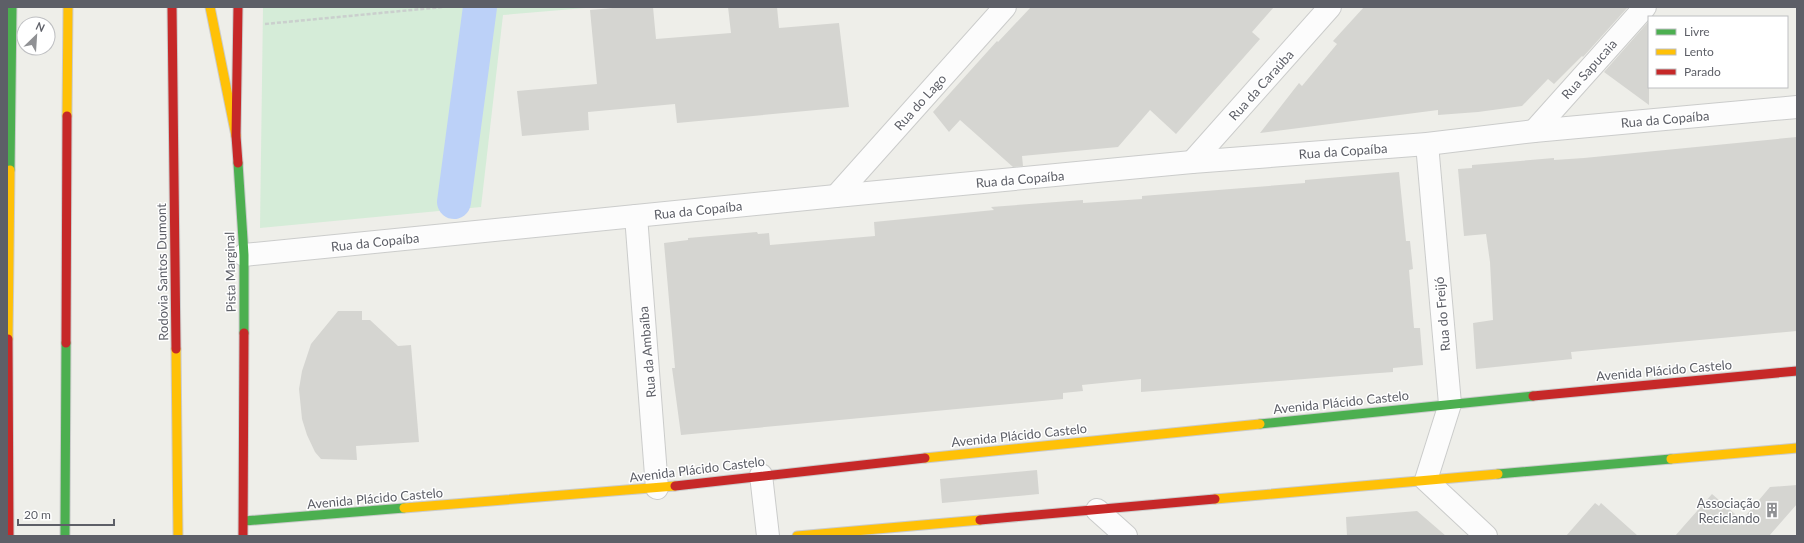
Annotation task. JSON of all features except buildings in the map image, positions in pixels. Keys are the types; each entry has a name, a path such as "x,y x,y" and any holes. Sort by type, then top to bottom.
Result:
{"main road":[{"path":"9,536 8,358 12,7"},
{"path":"65,536 68,7"},
{"name":"Rodovia Santos Dumont","path":"172,7 178,536"},
{"path":"210,7 236,136"},
{"name":"Pista Marginal","path":"238,7 236,136 244,255 243,536"},
{"name":"Avenida Plácido Castelo","path":"244,521 657,488 761,475 1450,404 1797,371"},
{"path":"797,536 1797,448"}],"street":[{"name":"Rua do Lago","path":"836,196 1005,7"},
{"name":"Rua da Caraúba","path":"1192,162 1330,7"},
{"name":"Rua Sapucaia","path":"1534,131 1644,7"},
{"name":"Rua da Copaíba","path":"244,255 1192,162 1428,144 1534,131 1797,107"},
{"name":"Rua do Freijó","path":"1426,480 1450,404 1428,144"},
{"name":"Rua da Ambaíba","path":"636,216 657,488"},
{"path":"761,475 768,536"},
{"path":"1426,480 1486,536"},
{"path":"1097,510 1126,536"}],"path":[{"path":"238,26 443,7"}],"green space":[{"path":"263,7 597,7 503,15 481,207 260,228"}],"waterway":[{"path":"454,202 480,7"}],"traffic: fast":[{"path":"10,170 12,7"},
{"path":"238,163 244,255 244,333"},
{"path":"65,536 66,343"},
{"path":"1260,424 1533,396"},
{"path":"1498,474 1671,459"},
{"path":"244,521 404,508"}],"traffic: slow":[{"path":"67,116 68,7"},
{"path":"210,7 236,136"},
{"path":"8,339 10,170"},
{"path":"176,349 178,536"},
{"path":"925,458 1260,424"},
{"path":"1671,459 1797,448"},
{"path":"1215,499 1498,474"},
{"path":"404,508 675,486"},
{"path":"797,536 980,520"}],"traffic: jam":[{"path":"172,7 176,349"},
{"path":"238,7 236,136 238,163"},
{"path":"66,343 67,116"},
{"path":"243,536 244,333"},
{"path":"8,339 9,536"},
{"path":"1533,396 1797,371"},
{"path":"675,486 925,458"},
{"path":"980,520 1215,499"}],"place":[{"name":"Associação Reciclando","path":"1772,510"}]}
